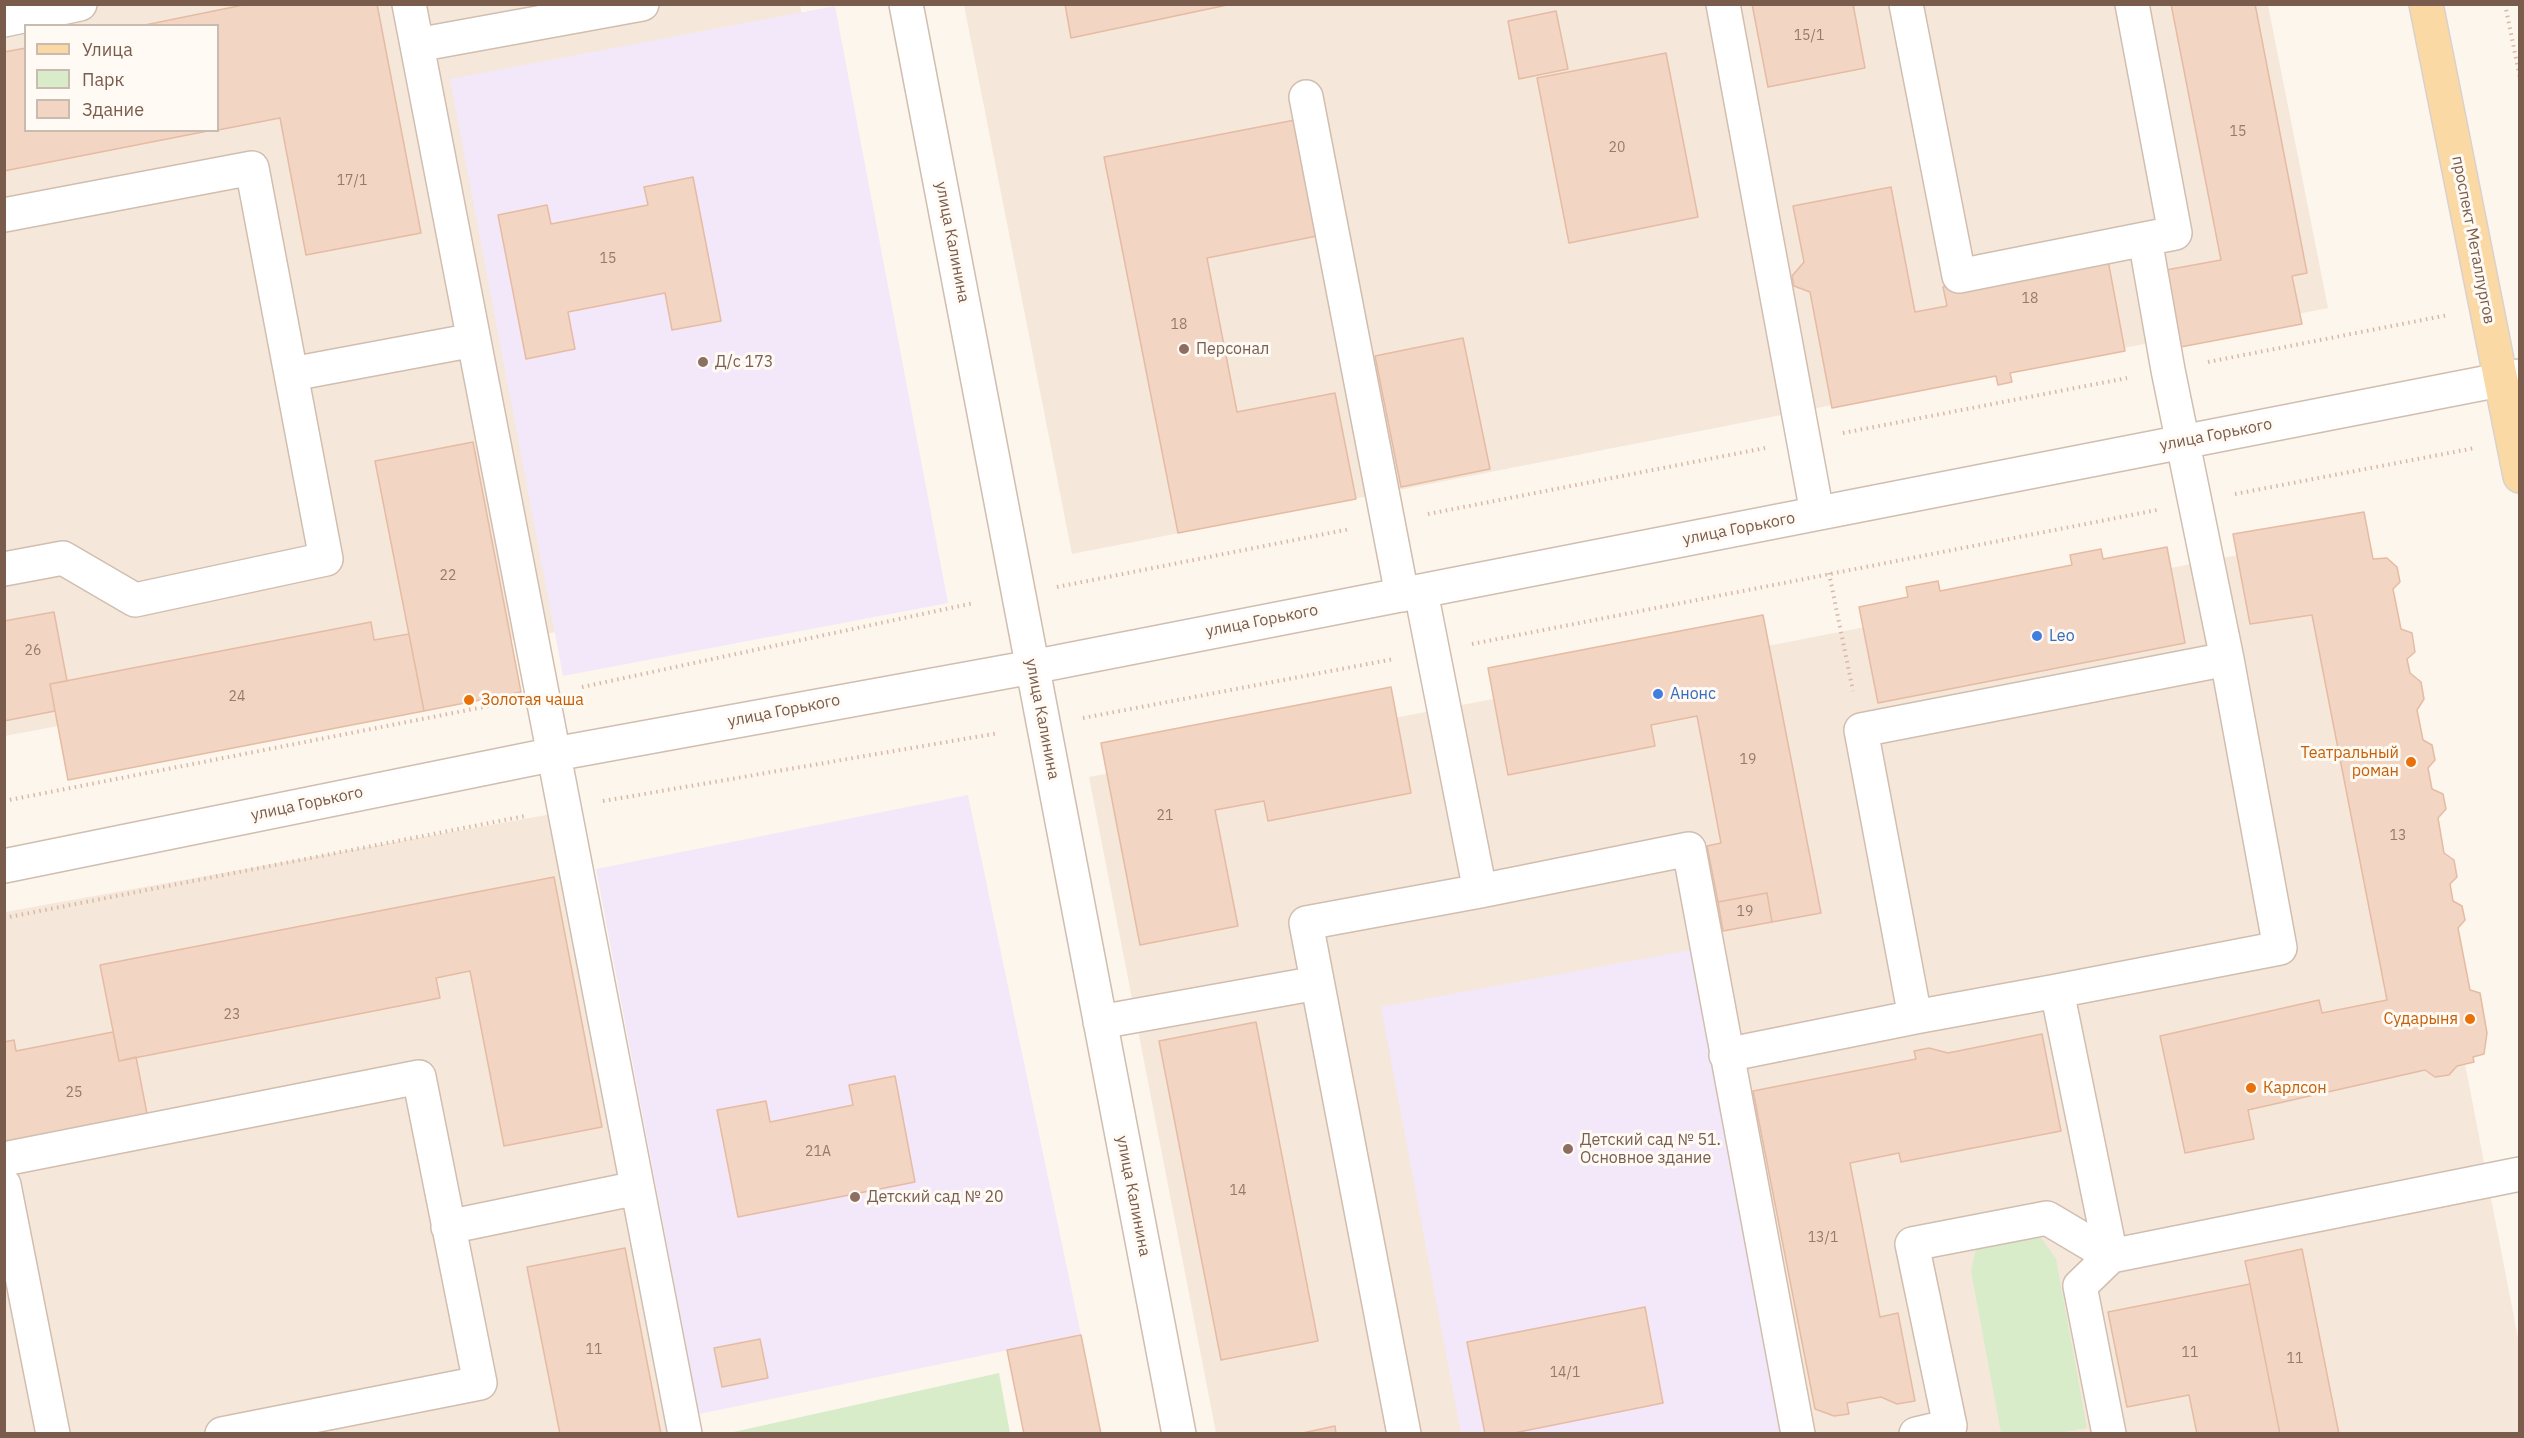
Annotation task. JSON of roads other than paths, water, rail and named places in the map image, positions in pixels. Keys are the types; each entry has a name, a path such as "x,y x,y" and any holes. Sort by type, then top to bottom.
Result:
{"main road":[{"name":"проспект Металлургов","path":"2426,4 2487,307 2510,378 2512,441 2520,476"}],"street":[{"path":"4,20 80,4"},
{"path":"409,4 685,1434"},
{"path":"417,45 642,4"},
{"name":"улица Калинина","path":"906,4 1179,1434"},
{"path":"1723,4 1817,513"},
{"path":"1906,4 1959,276 2175,233 2132,4"},
{"path":"1306,97 1388,522 1432,651 1480,891"},
{"path":"4,215 252,168 326,558 135,600 63,558 4,568"},
{"path":"1726,1054 2280,948 2227,659 2182,442 2145,239"},
{"path":"292,374 474,340"},
{"name":"улица Горького","path":"4,866 555,754 1032,667 2510,378"},
{"path":"1915,1017 1861,730 2227,659"},
{"path":"1404,1434 1306,923 1689,849 1798,1434"},
{"path":"1100,1022 1317,983"},
{"path":"2057,991 2111,1256"},
{"path":"4,1159 419,1077 480,1383 222,1434"},
{"path":"2109,1434 2080,1286 2111,1256 2520,1174"},
{"path":"4,1185 53,1434"},
{"path":"448,1227 638,1188"},
{"path":"1916,1434 1950,1426 1912,1244 2047,1218 2111,1256"}],"place":[{"name":"Персонал","path":"1184,349"},
{"name":"Д/с 173","path":"703,362"},
{"name":"Leo","path":"2037,636"},
{"name":"Анонс","path":"1658,694"},
{"name":"Золотая чаша","path":"469,700"},
{"name":"Театральный роман","path":"2411,762"},
{"name":"Сударыня","path":"2470,1019"},
{"name":"Карлсон","path":"2251,1088"},
{"name":"Детский сад № 51. Основное здание","path":"1568,1149"},
{"name":"Детский сад № 20","path":"855,1197"}]}
